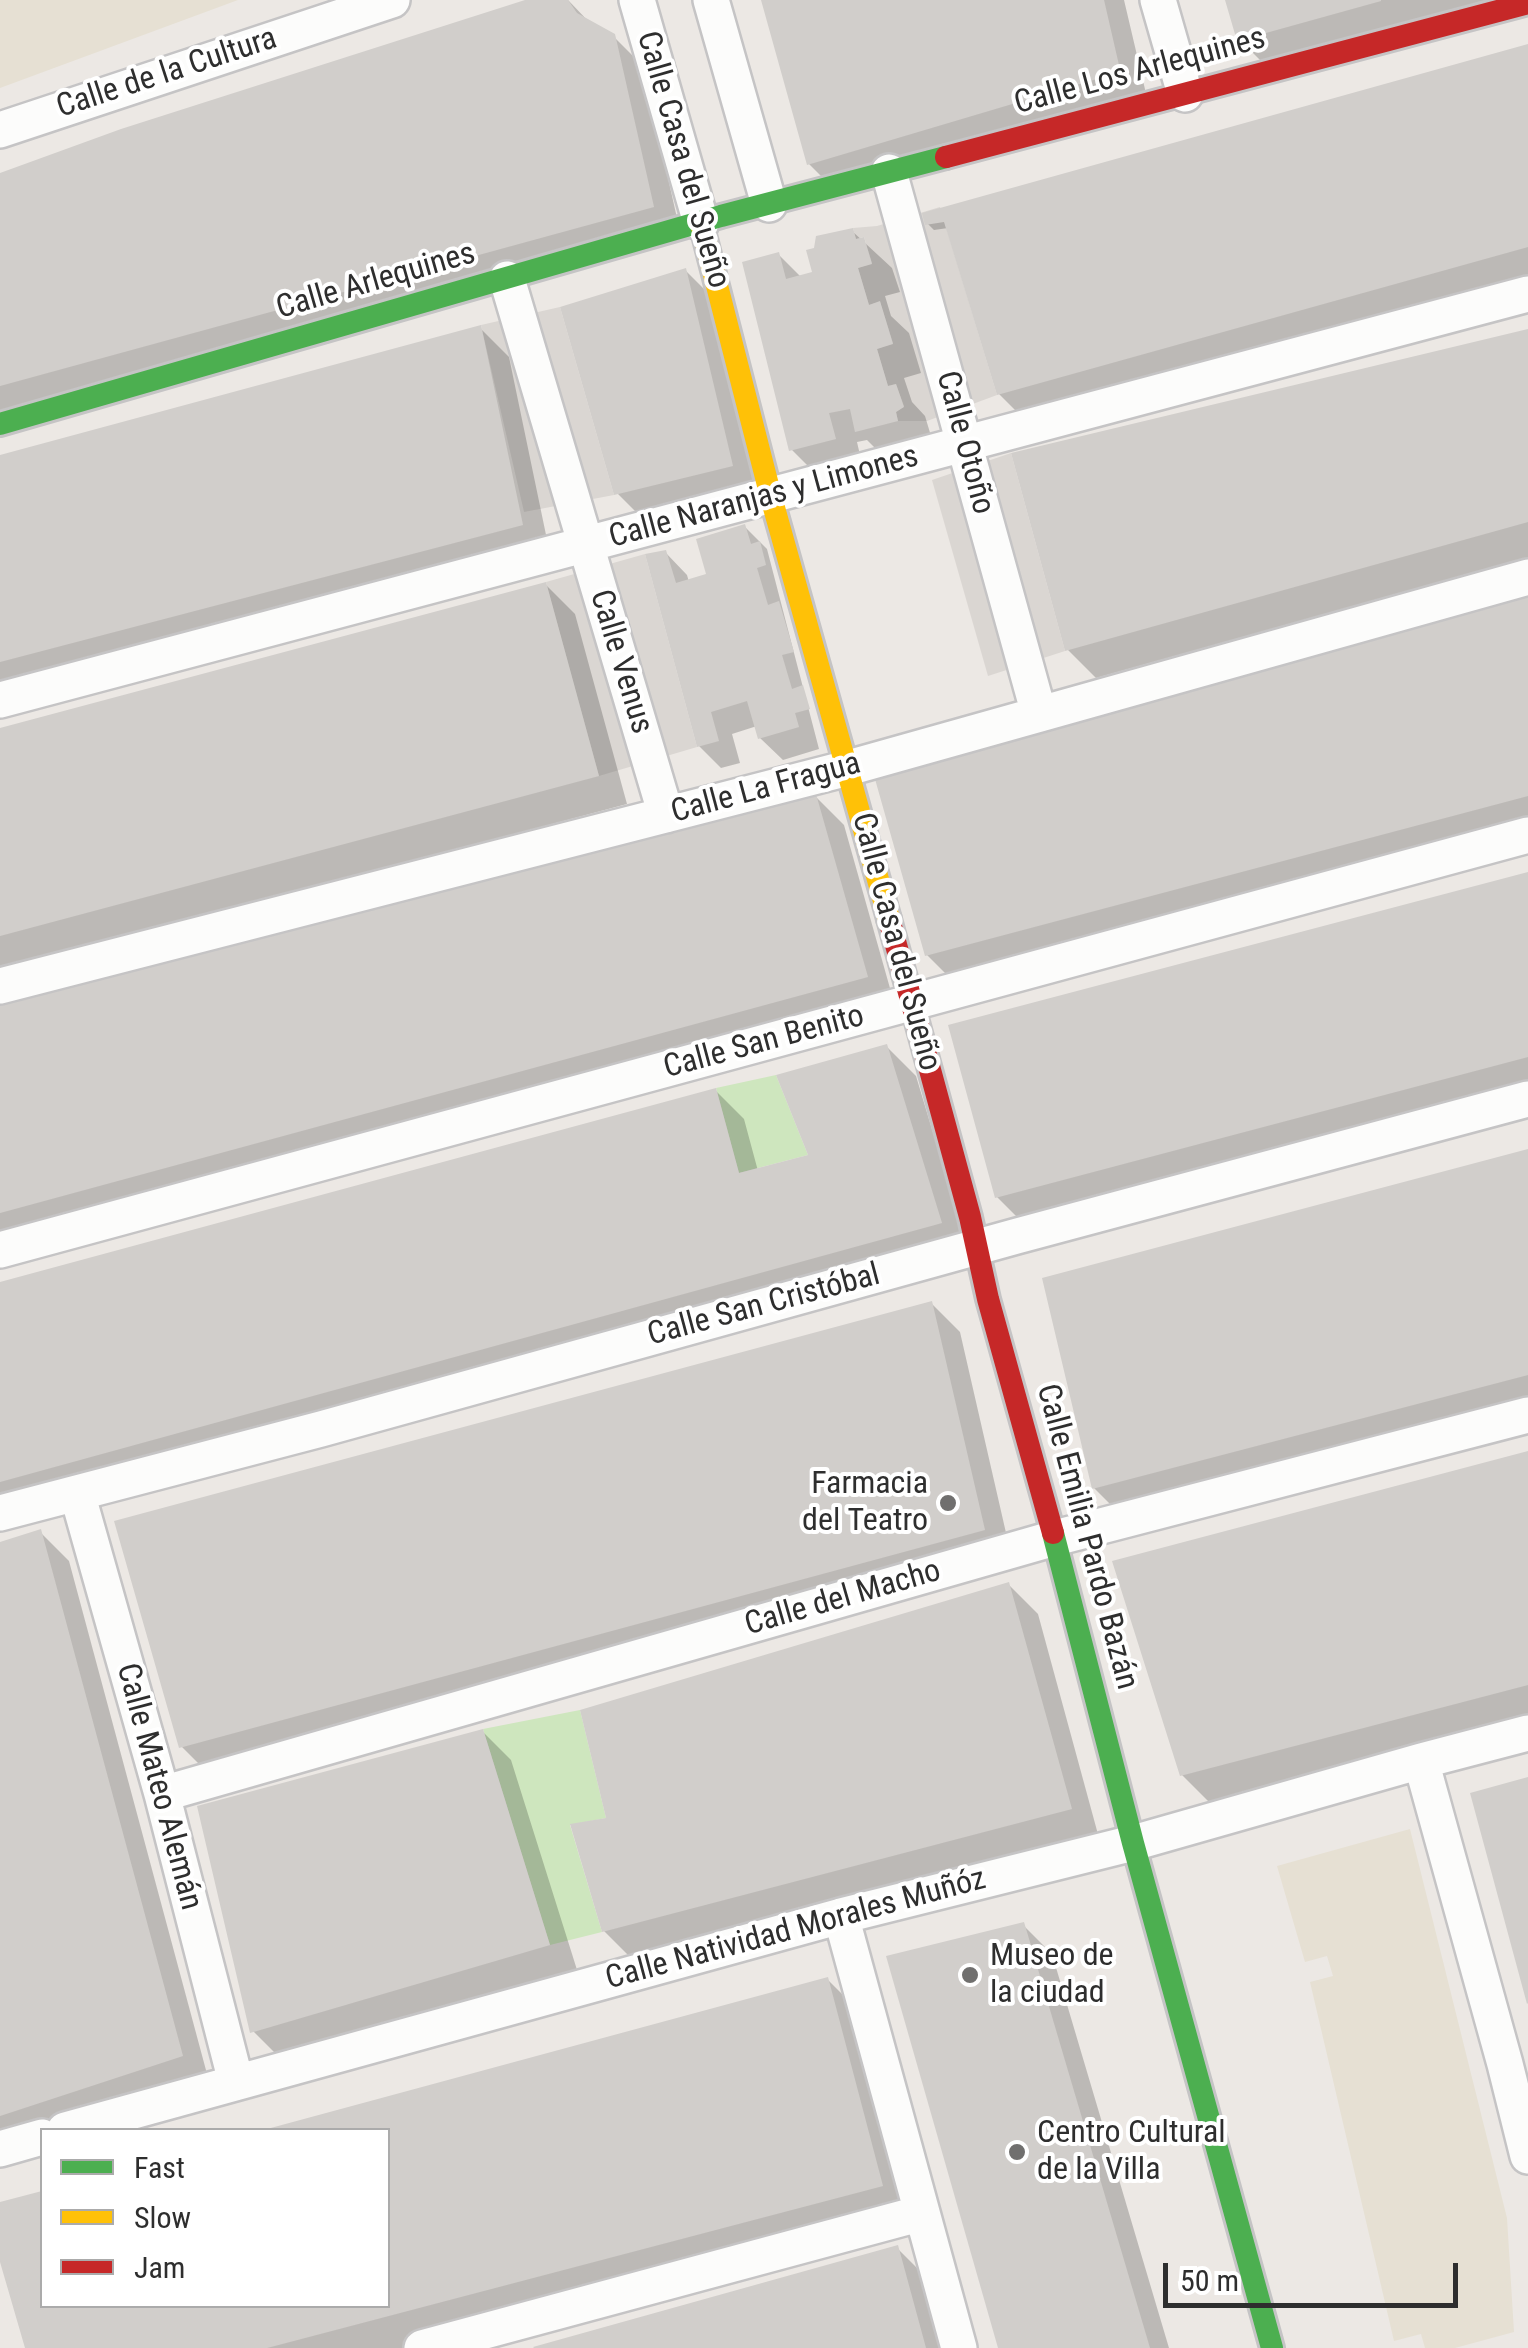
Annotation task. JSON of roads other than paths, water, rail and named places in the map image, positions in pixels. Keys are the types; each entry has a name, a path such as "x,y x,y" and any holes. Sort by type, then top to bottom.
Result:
{"street":[{"name":"Calle de la Cultura","path":"0,130 392,0"},
{"name":"Calle Casa del Sueño","path":"636,0 701,223 771,497 978,1247"},
{"path":"711,0 769,204"},
{"path":"1158,0 1185,94"},
{"name":"Calle Los Arlequines","path":"769,204 1528,4"},
{"name":"Calle Otoño","path":"889,172 1039,714"},
{"name":"Calle Arlequines","path":"0,424 769,204"},
{"name":"Calle Venus","path":"507,278 666,815"},
{"name":"Calle Naranjas y Limones","path":"0,700 1528,294"},
{"name":"Calle La Fragua","path":"0,986 848,768 1528,578"},
{"name":"Calle San Benito","path":"0,1250 1528,835"},
{"name":"Calle San Cristóbal","path":"0,1513 1528,1100"},
{"name":"Calle Emilia Pardo Bazán","path":"978,1247 988,1299 1272,2348"},
{"name":"Calle del Macho","path":"162,1794 1054,1538 1528,1415"},
{"name":"Calle Mateo Alemán","path":"77,1493 162,1794 236,2082"},
{"name":"Calle Natividad Morales Muñóz","path":"73,2128 840,1916 1134,1843 1528,1733"},
{"path":"1421,1761 1516,2061 1528,2156"},
{"path":"840,1916 959,2348"},
{"path":"0,2149 40,2138"},
{"path":"422,2348 922,2212"}],"place":[{"name":"Farmacia del Teatro","path":"948,1503"},
{"name":"Museo de la ciudad","path":"970,1975"},
{"name":"Centro Cultural de la Villa","path":"1017,2152"}]}
